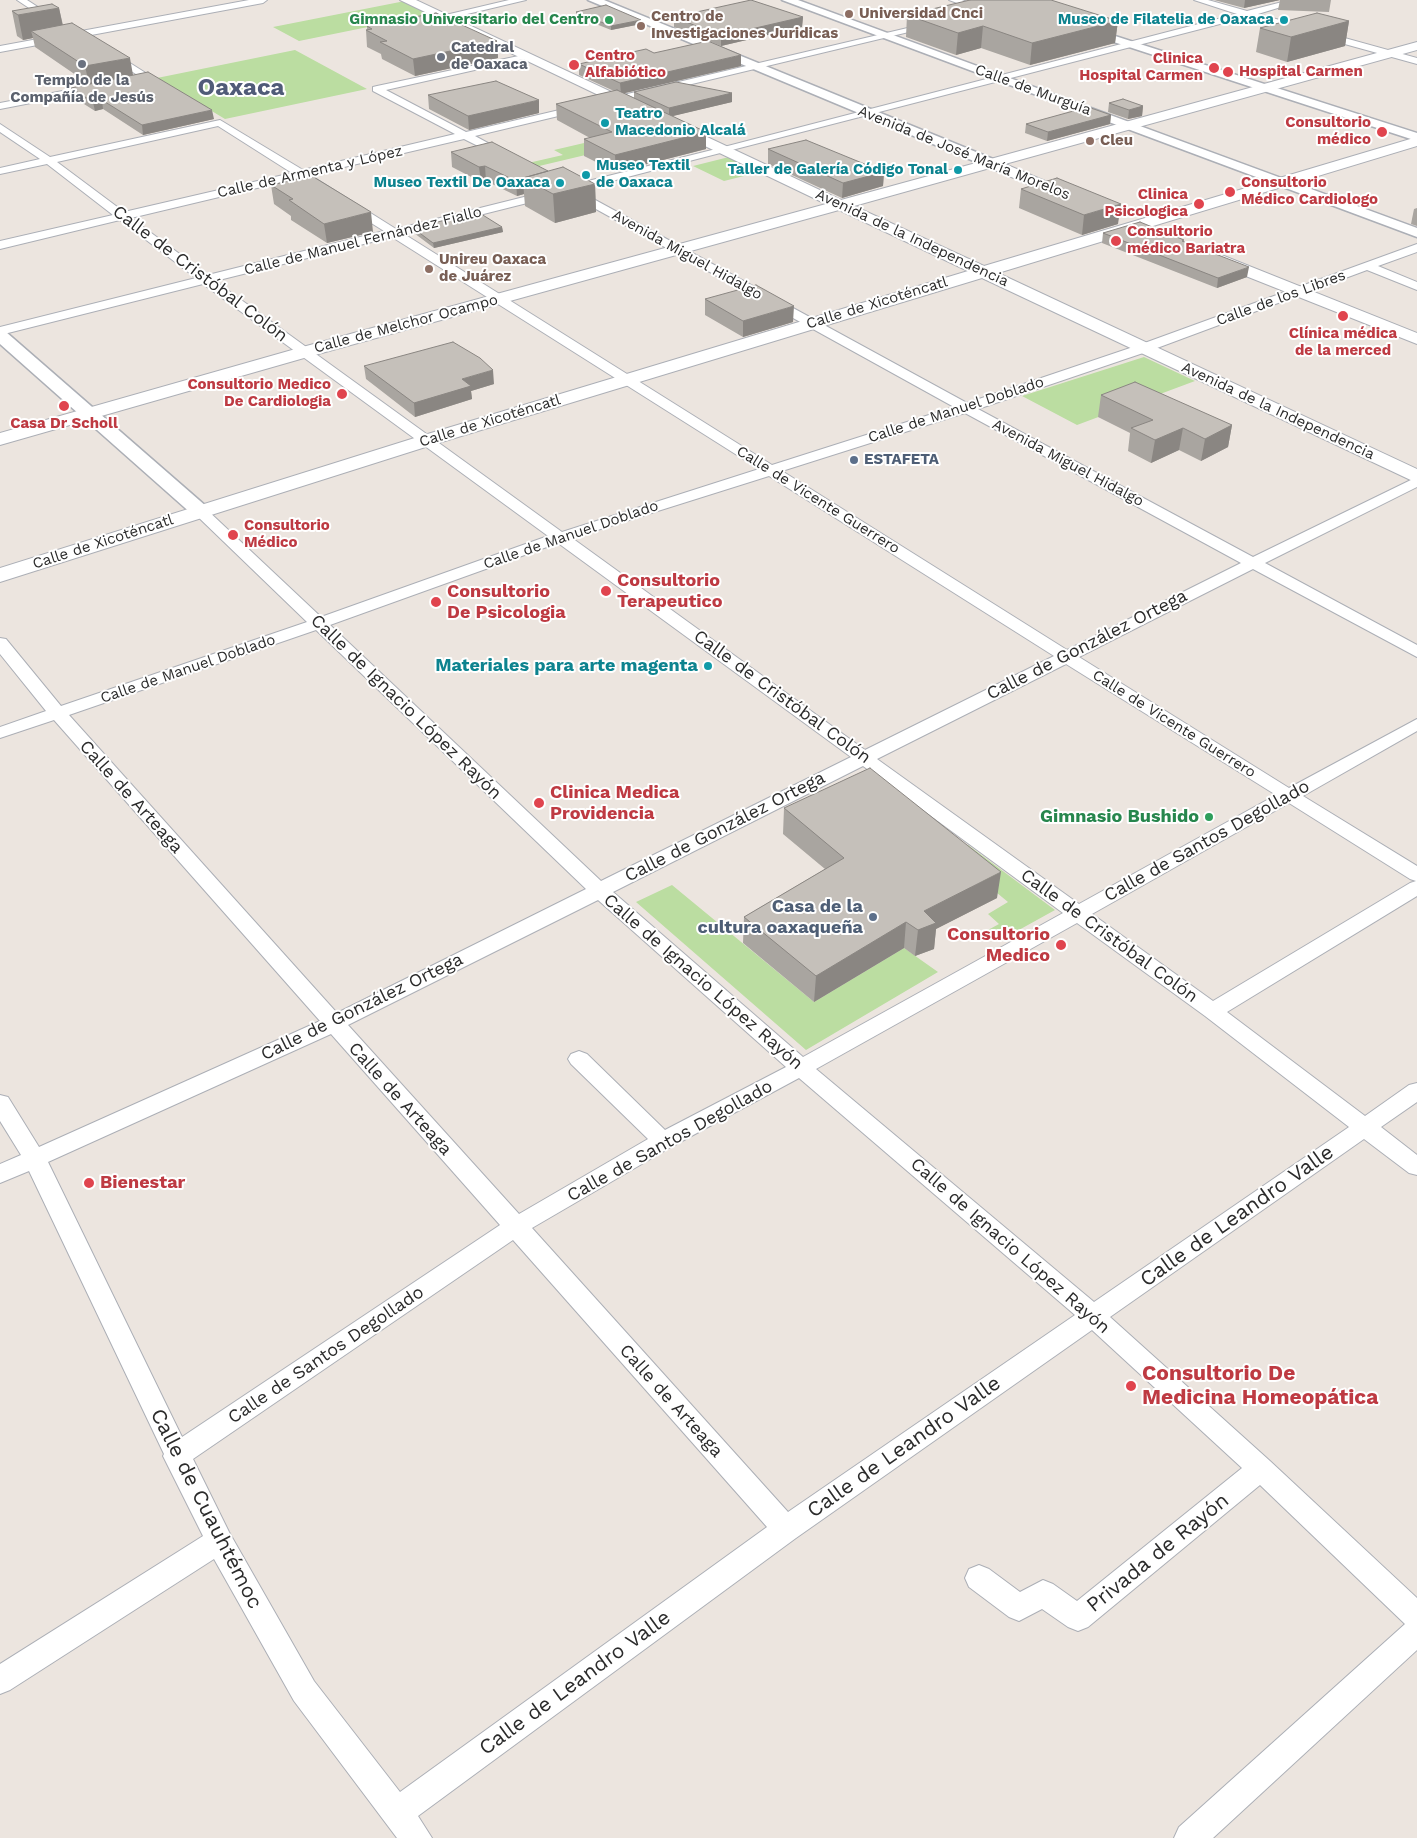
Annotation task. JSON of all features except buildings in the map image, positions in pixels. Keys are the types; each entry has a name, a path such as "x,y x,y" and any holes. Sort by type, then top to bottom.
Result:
{"main road":[{"name":"Avenida de la Independencia","path":"406,0 1417,479"},
{"name":"Calle de Melchor Ocampo","path":"0,439 89,412 499,298 679,250 840,204 994,164 1417,46"},
{"name":"Calle de Xicoténcatl","path":"0,575 200,510 428,440 981,271 1417,141"},
{"name":"Avenida de José María Morelos","path":"994,164 1083,202"},
{"path":"1119,217 1164,236"},
{"path":"1200,251 1417,339"}],"street":[{"path":"22,0 147,77 130,80"},
{"path":"215,0 227,7"},
{"path":"0,49 263,0"},
{"path":"442,17 522,0"},
{"name":"Avenida de José María Morelos","path":"594,0 994,164"},
{"name":"Calle de Murguía","path":"788,0 1417,233"},
{"path":"953,0 994,11 971,17"},
{"path":"1198,0 1417,61"},
{"name":"Calle de Manuel Fernández Fiallo","path":"0,330 568,190 1300,0"},
{"name":"Calle de Armenta y López","path":"0,245 942,23"},
{"path":"1070,24 1417,137"},
{"path":"517,163 377,89 525,56"},
{"path":"0,106 111,84"},
{"name":"Calle de Vicente Guerrero","path":"48,160 220,123 1417,876"},
{"name":"Calle de Cristóbal Colón","path":"0,127 48,160 206,280 864,756 1212,1011 1417,1167"},
{"path":"0,170 48,160"},
{"name":"Avenida Miguel Hidalgo","path":"551,181 1417,652"},
{"name":"Calle de los Libres","path":"1144,348 1417,248"},
{"path":"1367,266 1417,286"},
{"name":"Calle de Ignacio López Rayón","path":"0,335 200,510 600,891 801,1068 1093,1316 1261,1469 1417,1617"},
{"name":"Calle de Manuel Doblado","path":"0,732 58,714 318,624 561,537 966,408 1144,348"},
{"name":"Calle de González Ortega","path":"0,1174 333,1024 1417,479"},
{"name":"Calle de Arteaga","path":"0,642 58,714 514,1227 786,1529"},
{"name":"Calle de Santos Degollado","path":"176,1456 514,1227 663,1141 801,1068 1417,724"},
{"path":"1212,1011 1417,887"},
{"path":"579,1059 663,1141"},
{"name":"Calle de Leandro Valle","path":"398,1812 786,1529 1417,1091"},
{"name":"Calle de Cuauhtémoc","path":"0,1103 34,1158 176,1456 219,1541 304,1691 416,1838"},
{"name":"Privada de Rayón","path":"979,1578 1019,1608 1043,1593 1078,1618 1261,1469"},
{"path":"0,1680 219,1541"},
{"path":"1190,1838 1417,1631"}],"green space":[{"path":"405,1 432,14 299,41 273,27"},
{"path":"295,50 367,89 225,119 157,78"},
{"path":"627,133 678,133 535,167 528,163 563,155 554,150"},
{"path":"729,157 760,172 724,181 693,166"},
{"path":"1144,357 1195,381 1077,425 1022,396"},
{"path":"968,845 1055,910 999,941 988,930 999,924 988,914 1008,902 951,855"},
{"path":"672,885 814,1002 904,948 938,972 806,1050 636,902"}],"place":[{"name":"Universidad Cnci","path":"849,14"},
{"name":"Gimnasio Universitario del Centro","path":"609,20"},
{"name":"Museo de Filatelia de Oaxaca","path":"1284,20"},
{"name":"Centro de Investigaciones Juridicas","path":"641,26"},
{"name":"Catedral de Oaxaca","path":"441,57"},
{"name":"Templo de la Compañía de Jesús","path":"82,64"},
{"name":"Centro Alfabiótico","path":"574,65"},
{"name":"Clinica Hospital Carmen","path":"1214,68"},
{"name":"Hospital Carmen","path":"1228,72"},
{"name":"Teatro Macedonio Alcalá","path":"605,123"},
{"name":"Consultorio médico","path":"1382,132"},
{"name":"Cleu","path":"1090,141"},
{"name":"Taller de Galería Código Tonal","path":"958,170"},
{"name":"Museo Textil de Oaxaca","path":"586,175"},
{"name":"Museo Textil De Oaxaca","path":"560,183"},
{"name":"Consultorio Médico Cardiologo","path":"1230,192"},
{"name":"Clinica Psicologica","path":"1199,204"},
{"name":"Consultorio médico Bariatra","path":"1116,241"},
{"name":"Unireu Oaxaca de Juárez","path":"429,269"},
{"name":"Clínica médica de la merced","path":"1343,316"},
{"name":"Consultorio Medico De Cardiologia","path":"342,394"},
{"name":"Casa Dr Scholl","path":"64,406"},
{"name":"ESTAFETA","path":"854,460"},
{"name":"Consultorio Médico","path":"233,535"},
{"name":"Consultorio Terapeutico","path":"606,591"},
{"name":"Consultorio De Psicologia","path":"436,602"},
{"name":"Materiales para arte magenta","path":"708,666"},
{"name":"Clinica Medica Providencia","path":"539,803"},
{"name":"Gimnasio Bushido","path":"1209,817"},
{"name":"Casa de la cultura oaxaqueña","path":"873,917"},
{"name":"Consultorio Medico","path":"1061,945"},
{"name":"Bienestar","path":"89,1183"},
{"name":"Consultorio De Medicina Homeopática","path":"1131,1386"}],"district":[{"name":"Oaxaca","path":"241,88"}]}
